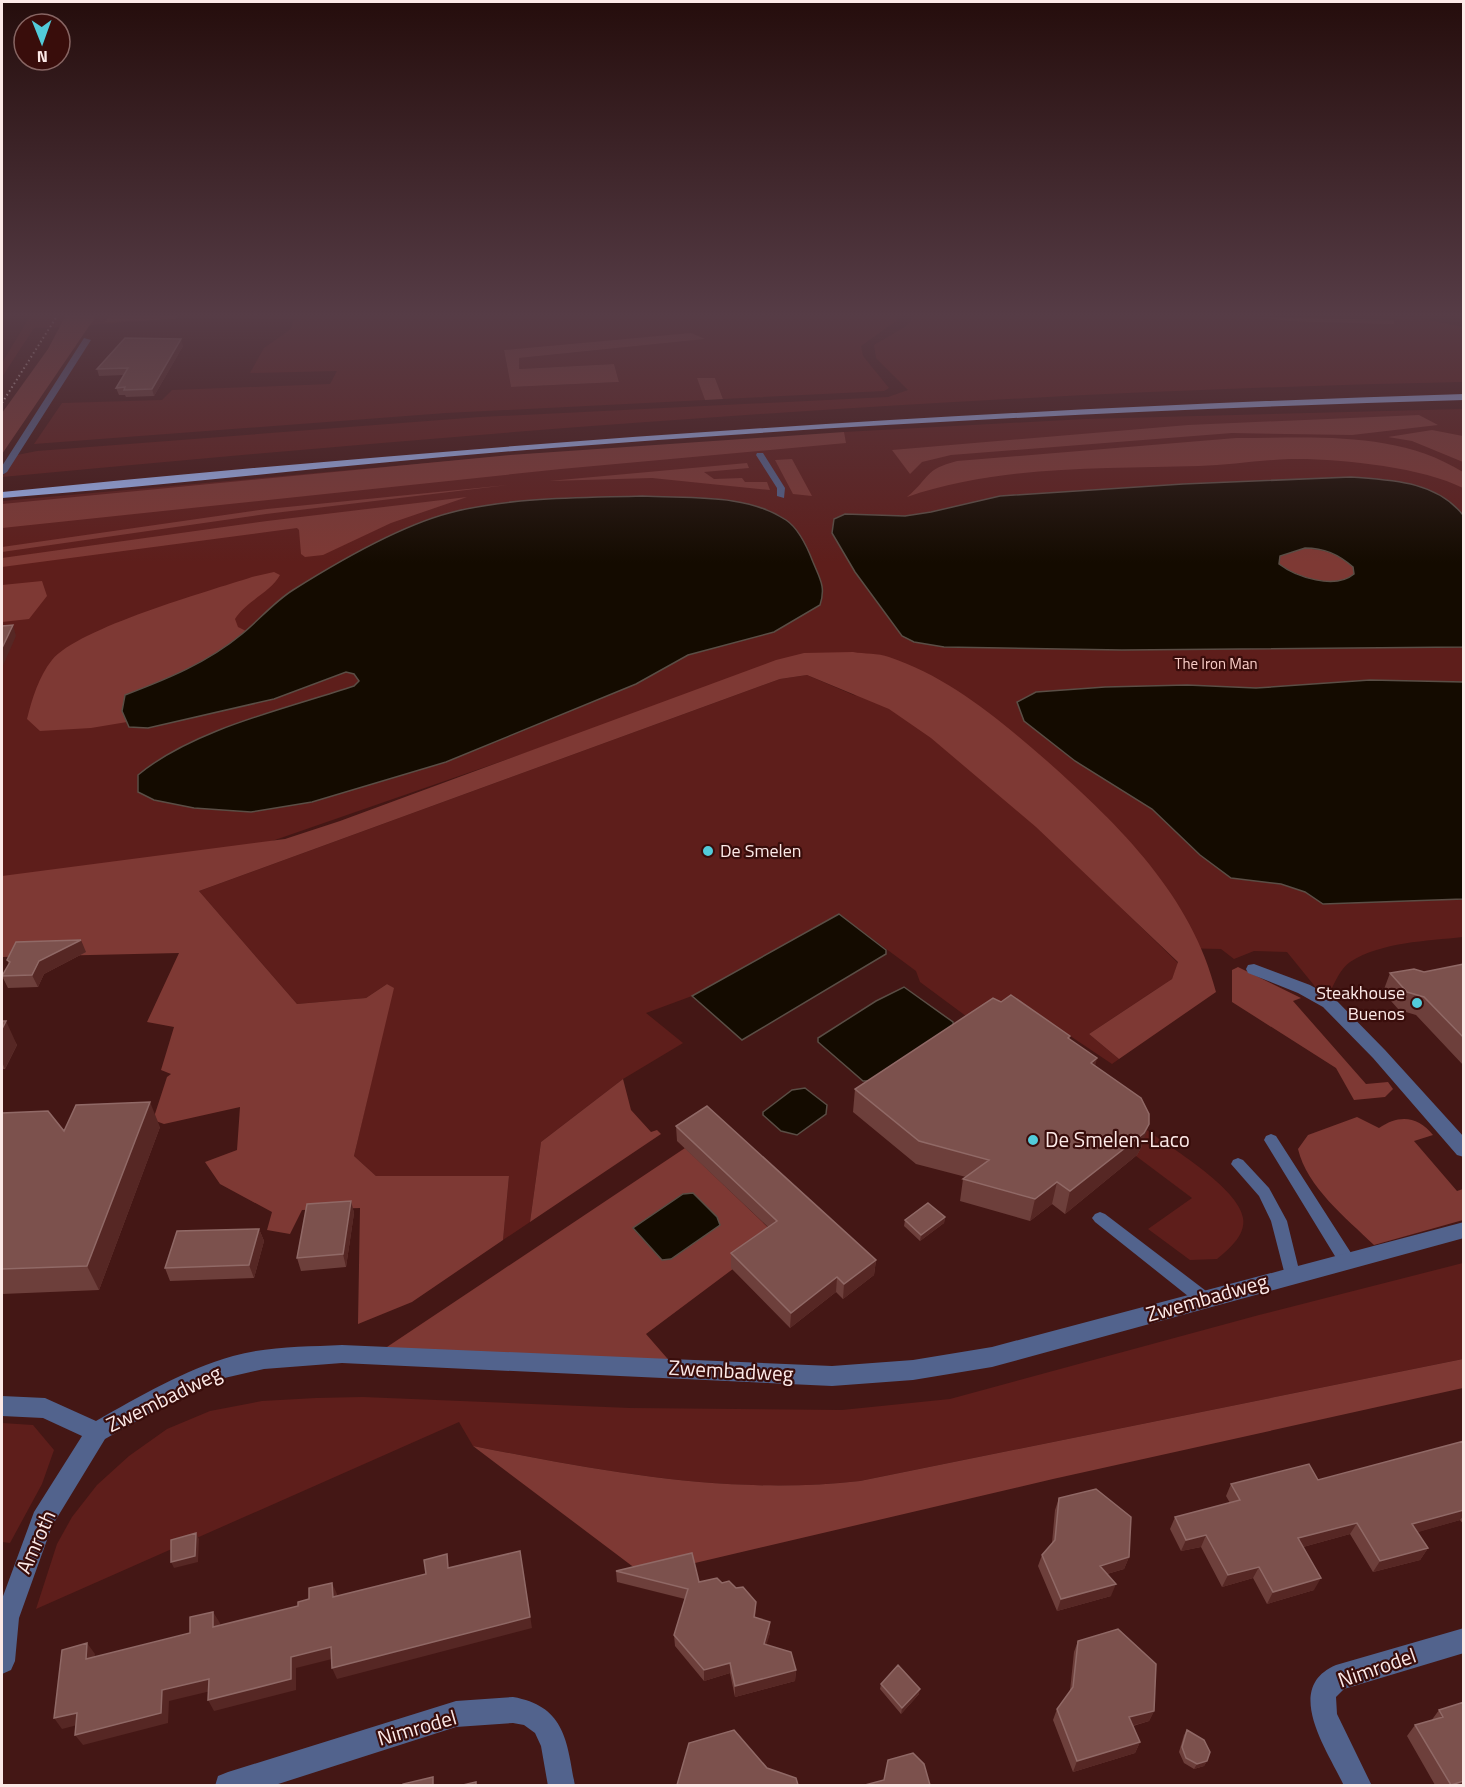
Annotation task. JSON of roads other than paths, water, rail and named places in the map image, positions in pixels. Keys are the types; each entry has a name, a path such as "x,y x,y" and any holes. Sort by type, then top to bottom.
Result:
{"highway":[{"path":"2,484 304,455 704,424 1120,400 1233,396"},
{"path":"2,495 554,445 862,424 1133,409 1464,397"}],"street":[{"path":"2,472 51,396"},
{"path":"1254,969 1304,989 1329,1003 1379,1054 1464,1150"},
{"name":"Zwembadweg","path":"2,1406 45,1408 97,1432 220,1370 261,1360 342,1354 832,1376 878,1375 939,1368 992,1357 1292,1274 1464,1230"},
{"name":"Amroth","path":"2,1661 7,1618 42,1520 97,1432"},
{"name":"Nimrodel","path":"1359,1785 1324,1716 1323,1692 1336,1678 1464,1640"},
{"name":"Nimrodel","path":"228,1785 456,1714 513,1710 530,1713 544,1724 554,1743 561,1785"}],"lane":[{"path":"760,455 781,488 781,496"},
{"path":"1271,1140 1347,1261"},
{"path":"1238,1164 1264,1191 1279,1221 1292,1274"},
{"path":"1100,1218 1204,1299"}],"railway":[{"path":"2,403 6,396"}],"place":[{"name":"De Smelen","path":"708,851"},
{"name":"Steakhouse Buenos","path":"1417,1003"},
{"name":"De Smelen-Laco","path":"1033,1140"}],"park label":[{"name":"The Iron Man","path":"1216,664"}]}
